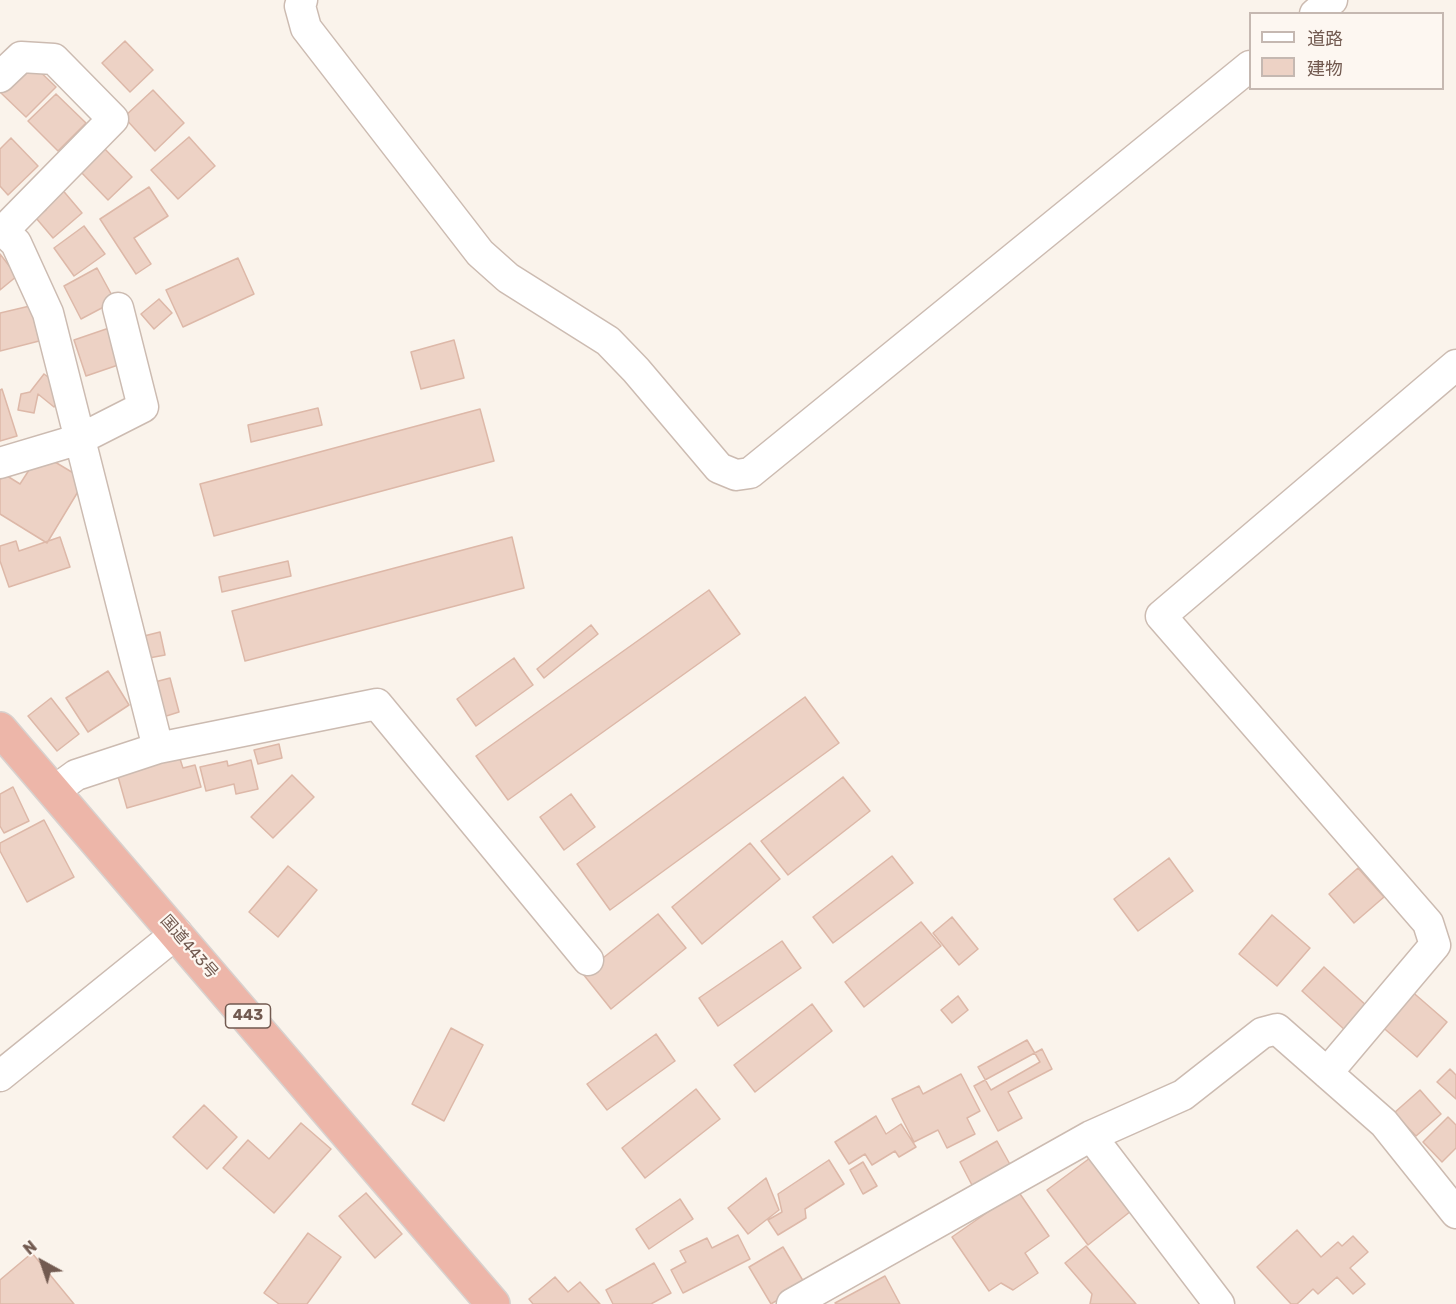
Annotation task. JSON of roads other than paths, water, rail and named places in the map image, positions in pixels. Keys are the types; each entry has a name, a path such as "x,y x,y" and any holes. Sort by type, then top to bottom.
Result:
{"highway":[{"name":"国道443号","path":"0,729 493,1304"}],"street":[{"path":"302,0 300,6 306,28 480,252 508,278 608,341 636,370 719,468 736,475 750,472 1249,68"},
{"path":"1317,12 1332,0"},
{"path":"0,77 21,57 54,59 113,120 2,229 16,243 48,313 158,748"},
{"path":"0,463 80,439 143,407 118,308"},
{"path":"1327,1072 1434,945 1428,923 1161,616 1456,365"},
{"path":"54,791 76,775 158,748 377,704 588,960"},
{"path":"0,1076 177,933"},
{"path":"792,1304 1091,1136 1183,1095 1262,1033 1278,1029 1384,1123 1456,1213"},
{"path":"1091,1136 1219,1304"}]}
